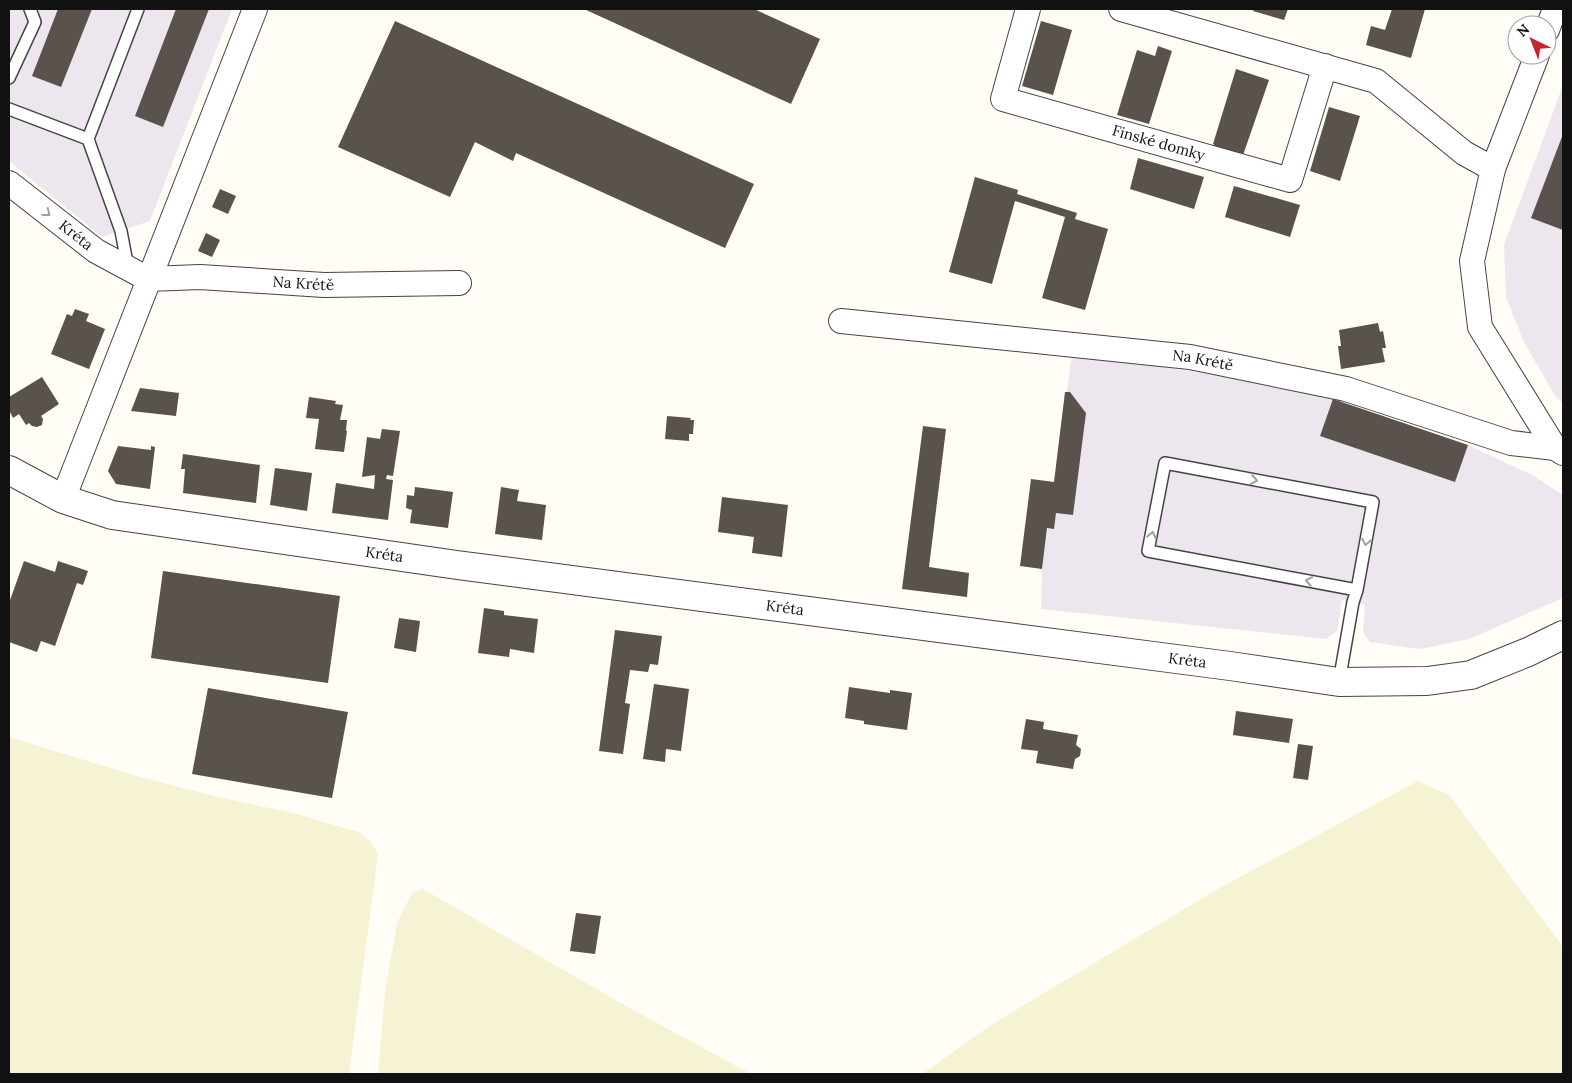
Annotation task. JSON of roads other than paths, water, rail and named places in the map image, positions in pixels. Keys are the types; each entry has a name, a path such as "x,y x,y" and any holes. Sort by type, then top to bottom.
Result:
{"street":[{"path":"63,499 138,273 255,9"},
{"name":"Finské domky","path":"1028,9 1003,99 1290,180 1325,66"},
{"path":"1121,9 1376,81 1464,153 1493,169"},
{"path":"1533,65 1493,169 1472,261 1480,327 1559,450"},
{"name":"Kréta","path":"9,184 96,251 138,273"},
{"name":"Na Krétě","path":"138,273 324,285 459,283"},
{"name":"Na Krétě","path":"841,321 1190,357 1346,389 1511,443 1559,450"},
{"name":"Kréta","path":"9,470 63,499 112,515 447,564 1230,666 1339,682 1427,681 1471,675 1528,652 1563,635"}],"lane":[{"path":"9,78 35,22 30,9"},
{"path":"138,9 88,139 138,273"},
{"path":"9,108 88,139"},
{"path":"1339,682 1353,602 1357,590 1373,502 1165,464 1148,551 1357,590"}]}
